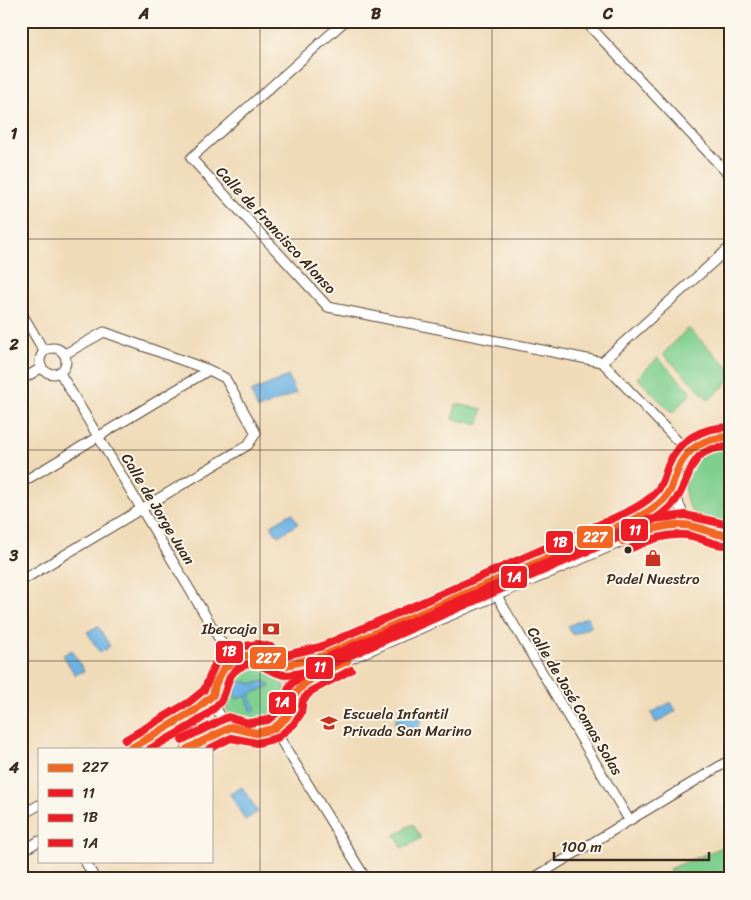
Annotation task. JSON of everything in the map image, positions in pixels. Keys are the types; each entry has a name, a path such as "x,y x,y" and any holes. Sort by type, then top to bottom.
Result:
{"street":[{"name":"Calle de Francisco Alonso","path":"345,21 191,158 328,307 602,362"},
{"path":"585,21 730,176"},
{"path":"688,452 602,362 730,247"},
{"path":"21,312 44,351"},
{"path":"21,581 248,445 256,433 226,378 210,370 104,332 65,354"},
{"path":"52,347 60,349 65,354 67,359 64,369 60,373 47,373 42,368 40,359 44,351 52,347"},
{"path":"21,380 42,368"},
{"path":"21,483 210,370"},
{"name":"Calle de Jorge Juan","path":"60,373 232,660"},
{"path":"281,664 302,662 323,656 644,514 662,501 674,485 678,468 688,452 699,443 713,438 730,437"},
{"path":"674,485 680,508 696,527 709,534 730,535"},
{"path":"294,695 329,668 651,529 674,525 696,527"},
{"name":"Calle de José Comas Solas","path":"497,596 629,820"},
{"path":"244,654 270,657 281,664 290,678 294,695 292,708 285,720 274,729 252,734 231,728 221,719 215,708 213,695 215,681 221,669 232,660 244,654"},
{"path":"132,748 194,711 213,695"},
{"path":"188,748 231,728"},
{"path":"274,729 366,879"},
{"path":"532,879 730,760"},
{"path":"21,815 38,806"},
{"path":"21,852 38,842"},
{"path":"86,862 95,879"}],"green space":[{"path":"688,328 730,369 730,380 709,400 663,354"},
{"path":"658,358 692,393 672,413 637,378"},
{"path":"456,404 482,409 479,424 453,419"},
{"path":"719,449 730,449 730,526 712,525 699,518 690,507 686,494 686,480 691,467 702,456"},
{"path":"248,663 260,663 276,672 283,682 285,694 283,706 276,716 260,725 248,725 237,720 228,711 223,700 223,688 228,677 237,668"},
{"path":"413,824 421,838 403,849 395,835"},
{"path":"730,844 730,879 673,879 669,869"}],"water":[{"path":"288,376 296,393 258,409 251,392"},
{"path":"292,513 298,524 278,536 271,525"},
{"path":"587,617 592,626 573,635 568,626"},
{"path":"98,626 110,646 100,653 87,632"},
{"path":"72,650 84,671 75,675 63,655"},
{"path":"243,681 252,684 264,681 270,686 250,694 256,710 252,712 246,696 236,699 235,692 238,684"},
{"path":"671,702 676,711 656,723 651,713"},
{"path":"400,709 423,716 417,731 395,723"},
{"path":"242,787 258,812 245,820 230,794"}],"transit line":[{"name":"1B","path":"125,740 188,703 204,690 216,662 234,648 257,644 271,647 286,655 320,647 605,522 650,498 662,484 672,457 685,442 701,432 730,427"},
{"name":"227","path":"132,748 194,711 213,695 215,685 224,668 238,657 257,654 286,665 323,656 609,531 644,514 663,500 686,455 698,445 713,439 730,437"},
{"name":"11","path":"152,748 187,728 213,709 220,702 230,677 238,668 256,664 280,674 290,675 326,666 613,540 664,513 678,497 691,468 704,453 715,448 730,447"},
{"name":"1A","path":"182,740 228,717 249,723 268,720 278,712 291,684 324,659 647,520 685,515 729,525"},
{"name":"227","path":"623,541 649,530 677,525 686,525 717,534 730,535"},
{"name":"11","path":"627,550 650,540 675,535 692,536 715,544 730,545"},
{"name":"227","path":"189,748 231,727 256,733 273,729 286,718 291,710 294,695 304,684 318,674 347,661"},
{"name":"11","path":"211,748 231,738 257,743 277,738 294,724 301,713 303,700 311,691 351,670"}],"place":[{"name":"Padel Nuestro","path":"653,558"},
{"name":"Ibercaja","path":"271,629"},
{"name":"Escuela Infantil Privada San Marino","path":"329,723"}]}
